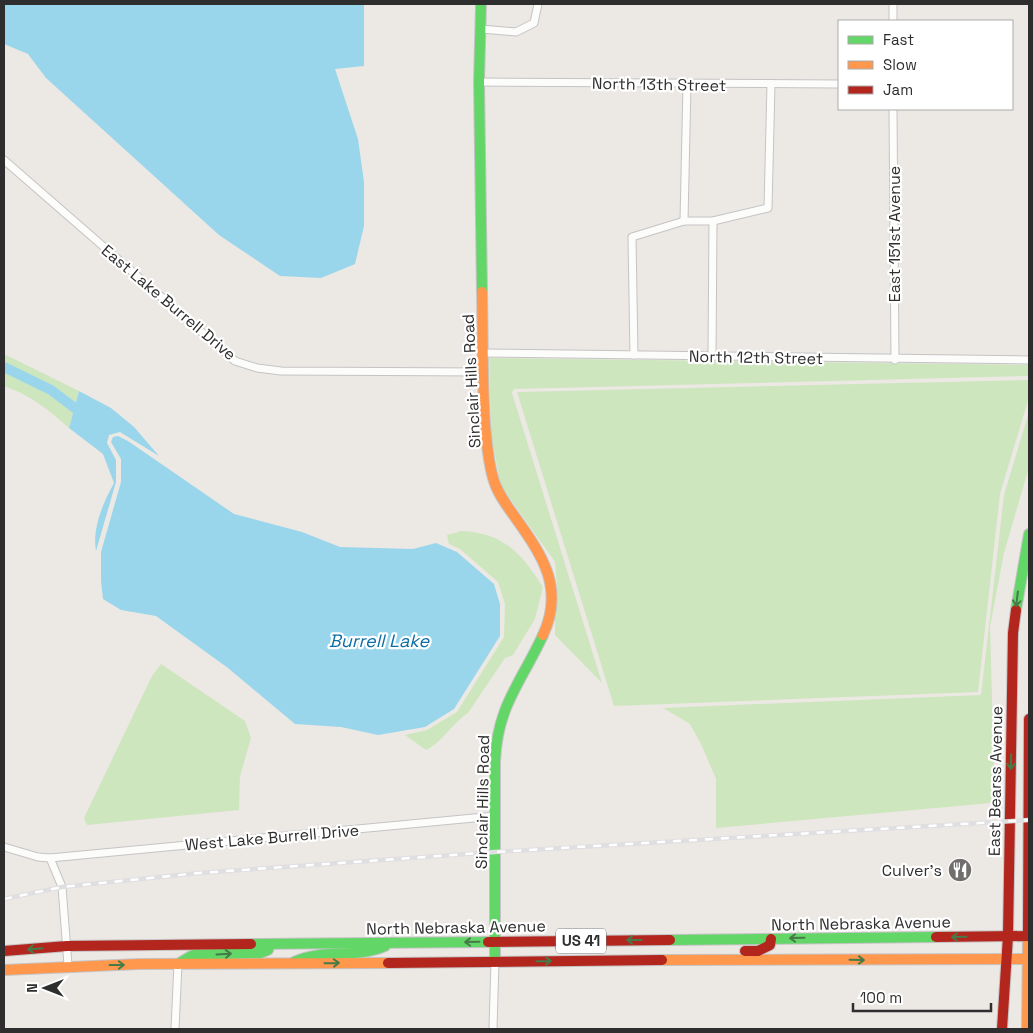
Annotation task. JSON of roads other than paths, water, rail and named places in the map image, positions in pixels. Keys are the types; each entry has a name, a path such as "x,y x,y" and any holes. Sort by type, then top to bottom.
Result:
{"main road":[{"name":"Sinclair Hills Road","path":"481,4 479,82 483,353 487,445 496,487 543,557 550,576 553,600 548,621 506,705 495,742 495,961"},
{"name":"East Bearss Avenue","path":"1002,1029 1008,959 1013,633 1020,578 1029,534"},
{"name":"East Bearss Avenue","path":"1027,1029 1029,959 1029,719"},
{"name":"North Nebraska Avenue","path":"4,952 67,946 1028,936"},
{"path":"686,959 700,951 758,951 770,945 771,939"},
{"path":"292,963 310,954 366,952 382,948 390,942"},
{"path":"178,964 193,955 260,953 268,950 270,944"},
{"name":"US 41","path":"4,970 68,965 686,959 1029,959"}],"street":[{"path":"481,29 516,32 534,23 538,4"},
{"path":"893,4 893,20"},
{"name":"North 13th Street","path":"479,82 838,84"},
{"path":"684,221 687,84"},
{"path":"634,355 632,237 684,221 713,221 768,208 771,84"},
{"name":"East 151st Avenue","path":"893,110 895,360"},
{"name":"East Lake Burrell Drive","path":"4,160 236,361 257,368 281,371 484,372"},
{"path":"712,356 713,221"},
{"name":"North 12th Street","path":"483,353 895,360 1029,360"},
{"name":"West Lake Burrell Drive","path":"4,846 38,857 50,858 495,816"},
{"path":"50,858 62,887 68,965"},
{"name":"Sinclair Hills Road","path":"494,1029 495,961"},
{"path":"175,1029 178,964"}],"water":[{"path":"4,4 364,4 364,66 335,69 358,139 364,182 364,226 355,264 321,278 280,276 219,235 46,78 28,54 4,44"},
{"path":"79,391 111,408 134,427 159,456 120,432 109,435 107,443 116,460 116,482 96,551 97,525 102,507 114,483 103,454 69,428"},
{"name":"Burrell Lake","path":"118,436 234,514 302,532 340,547 413,549 436,543 457,552 494,584 500,604 500,636 454,709 425,727 378,735 341,727 295,724 228,668 156,616 121,610 103,599 101,552 121,482 121,459 111,442 113,437"}],"waterway":[{"path":"4,367 51,390 84,415"}],"railway":[{"path":"4,899 62,887 199,873 495,852 1029,820"}],"place":[{"name":"Culver's","path":"960,870"}]}
